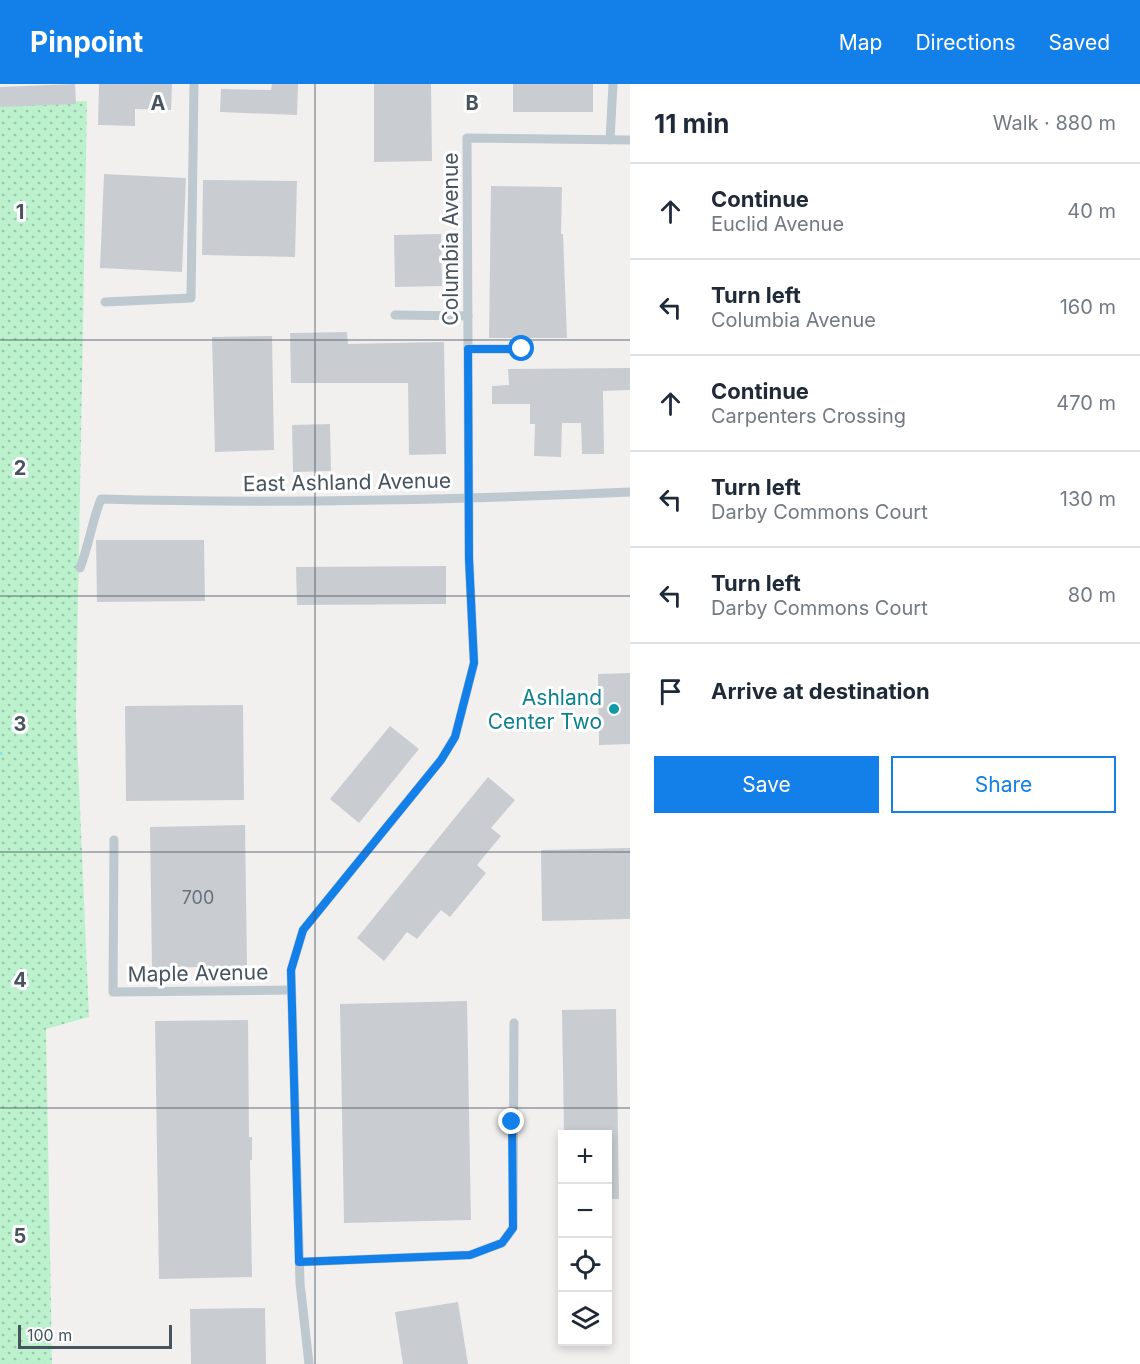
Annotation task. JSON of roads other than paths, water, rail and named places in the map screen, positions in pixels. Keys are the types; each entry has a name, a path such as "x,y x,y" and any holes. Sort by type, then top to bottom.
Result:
{"street":[{"path":"105,302 192,298 194,84"},
{"path":"613,84 610,140 630,140"},
{"name":"Columbia Avenue","path":"309,1364 299,1262 291,970 303,930 441,760 455,737 474,663 470,592 467,138 610,140"},
{"path":"394,315 468,316"},
{"path":"468,349 522,349"},
{"name":"East Ashland Avenue","path":"80,568 101,499 295,502 630,492"},
{"name":"Maple Avenue","path":"114,840 113,992 291,990"},
{"path":"299,1262 470,1255 502,1243 513,1228 514,1023"}],"place":[{"name":"Ashland Center Two","path":"614,709"}]}
